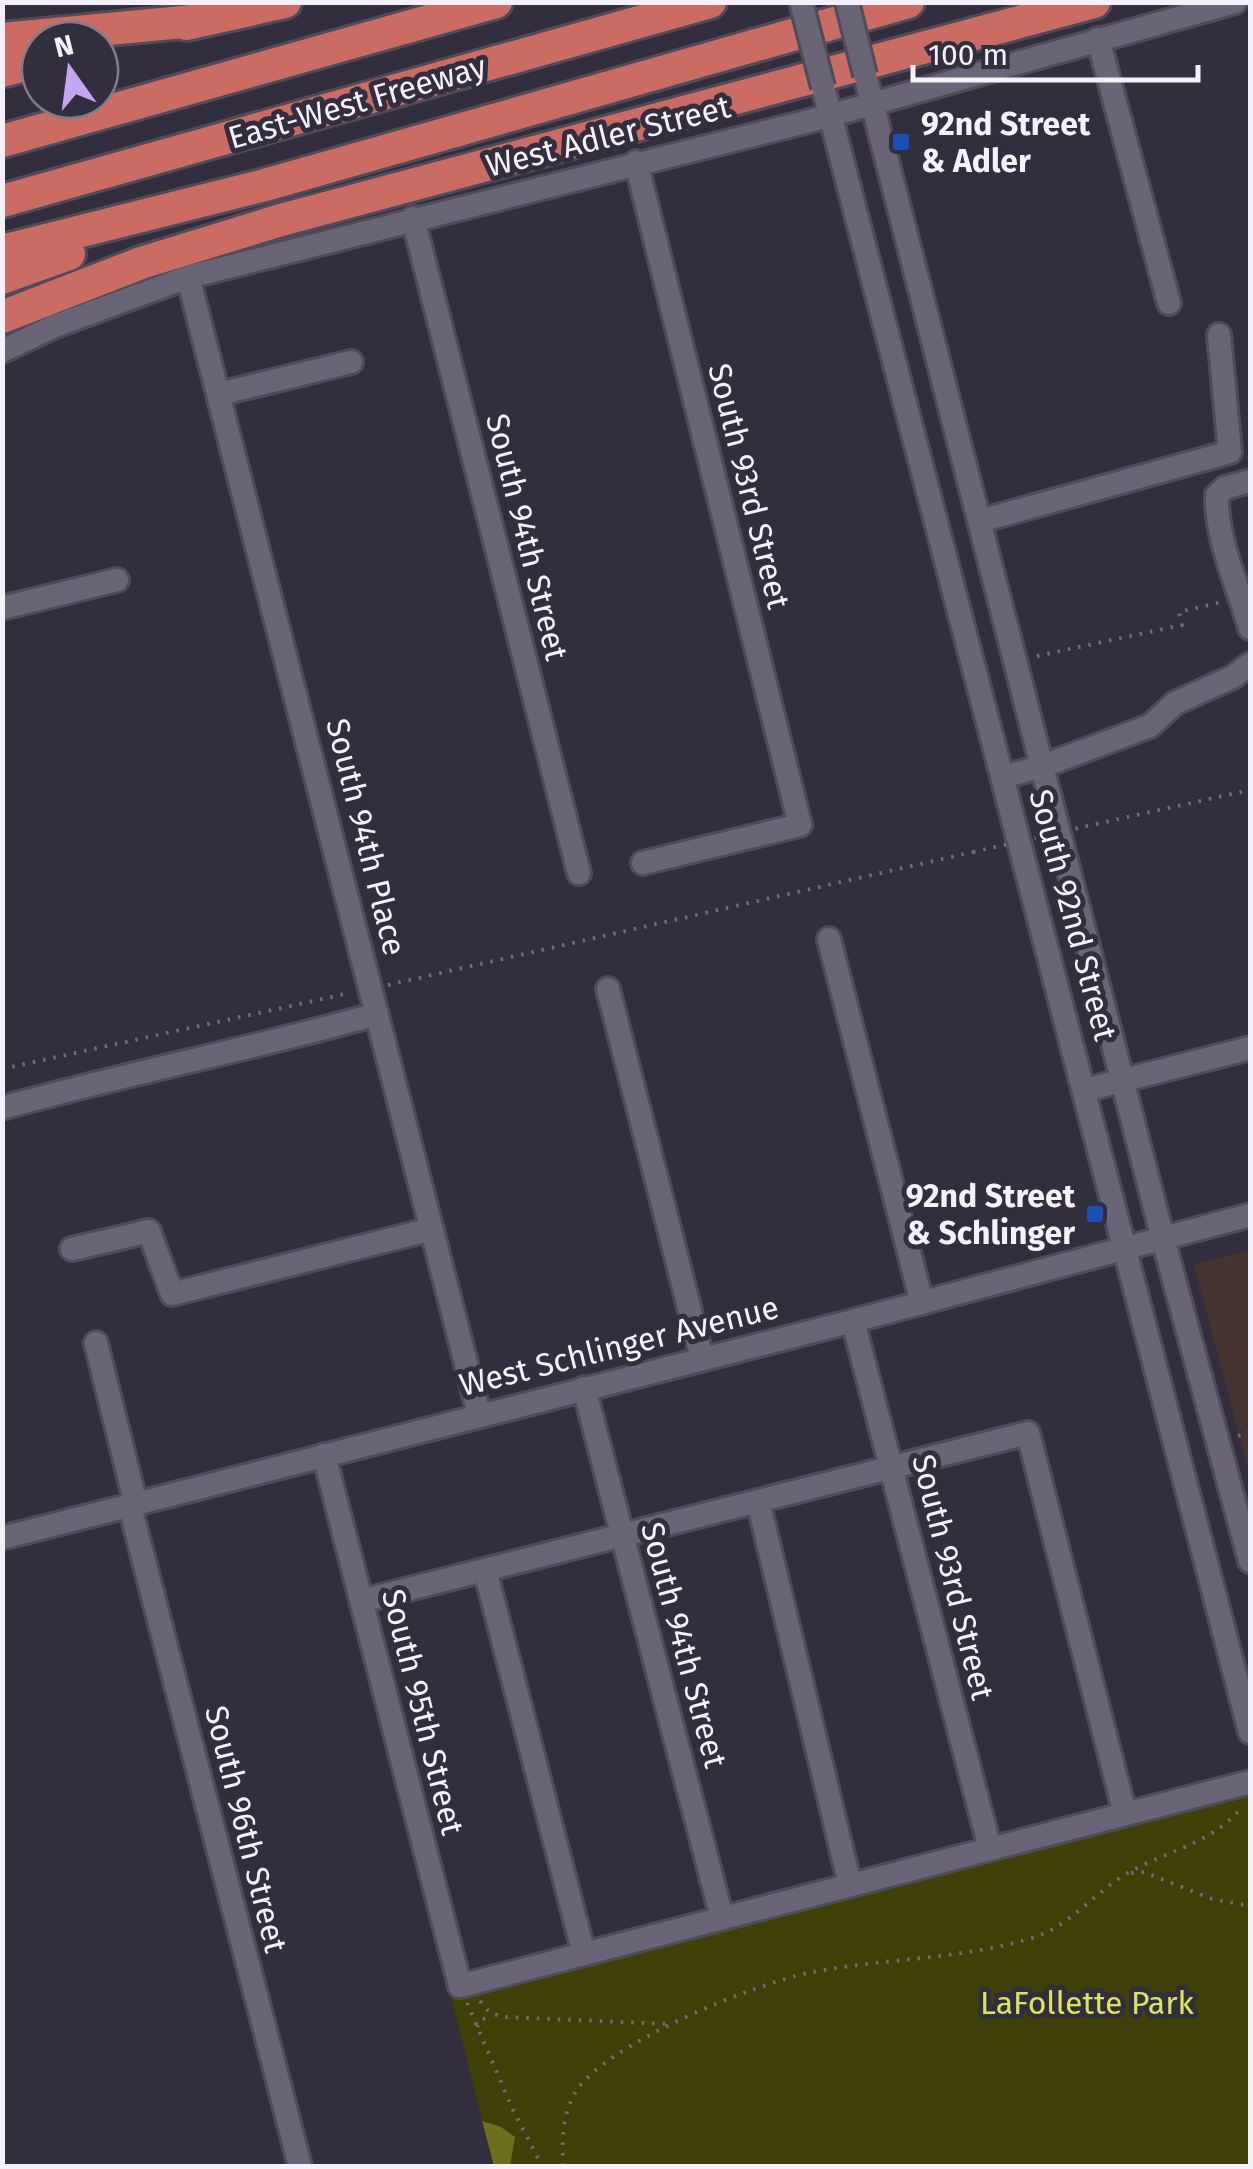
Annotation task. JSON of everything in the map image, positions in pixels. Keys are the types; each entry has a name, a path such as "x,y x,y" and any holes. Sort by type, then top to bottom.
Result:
{"highway":[{"path":"120,41 285,2"},
{"name":"East-West Freeway","path":"2,141 496,2"},
{"name":"East-West Freeway","path":"2,201 710,2"},
{"path":"2,251 266,185 908,2"},
{"path":"2,317 91,280 280,220 1094,2"},
{"path":"2,39 204,20"},
{"path":"2,278 266,185"}],"street":[{"name":"South 92nd Street","path":"801,2 1250,1732"},
{"name":"South 92nd Street","path":"847,2 1163,1239 1228,1441 1250,1560"},
{"name":"West Adler Street","path":"2,351 55,326 188,276 829,116 1235,2"},
{"path":"1098,39 1169,303"},
{"name":"South 93rd Street","path":"636,162 800,826 643,863"},
{"path":"858,225 900,213"},
{"name":"South 94th Street","path":"413,218 579,873"},
{"name":"South 94th Place","path":"188,276 479,1414"},
{"path":"980,521 1230,452 1218,335"},
{"path":"219,394 351,362"},
{"path":"1250,482 1225,488 1218,495 1221,537 1250,628"},
{"path":"2,608 116,580"},
{"path":"1003,777 1150,726 1174,703 1232,677 1250,664"},
{"path":"829,939 922,1304"},
{"path":"1057,982 1097,974"},
{"path":"608,988 702,1358"},
{"path":"2,1108 85,1084 290,1039 378,1014"},
{"path":"1085,1090 1250,1048"},
{"name":"West Schlinger Avenue","path":"2,1538 922,1304 1250,1215"},
{"path":"72,1249 149,1231 172,1294 432,1229"},
{"name":"South 93rd Street","path":"853,1321 990,1849"},
{"name":"South 96th Street","path":"96,1342 133,1506 300,2166"},
{"name":"South 94th Street","path":"584,1388 722,1918"},
{"path":"361,1601 1028,1432 1125,1814"},
{"path":"1179,1457 1228,1441"},
{"name":"South 95th Street","path":"324,1455 466,1984"},
{"path":"758,1501 850,1885"},
{"path":"486,1570 584,1954"},
{"path":"466,1984 1250,1782"}],"path":[{"path":"1034,657 1182,625 1180,612 1241,598"},
{"path":"390,985 1250,790"},
{"path":"2,1069 357,992"},
{"path":"1228,1441 1250,1432"},
{"path":"563,2166 564,2120 576,2091 605,2062 670,2024 805,1974 992,1948 1038,1937 1126,1874 1201,1840 1242,1806"},
{"path":"1126,1874 1144,1872 1212,1898 1250,1906"},
{"path":"466,1984 490,2013 498,2015 670,2024"},
{"path":"466,1984 476,2027 512,2110 542,2166"},
{"path":"476,2027 484,2018 498,2015"}],"shaded area":[{"path":"1250,1250 1250,1476 1194,1265"},
{"path":"482,2121 515,2137 510,2166 494,2166"}],"green space":[{"name":"LaFollette Park","path":"1248,1793 1250,2166 494,2166 451,1998"}],"place":[{"name":"92nd Street & Adler","path":"901,142"},
{"name":"92nd Street & Schlinger","path":"1095,1214"}]}
